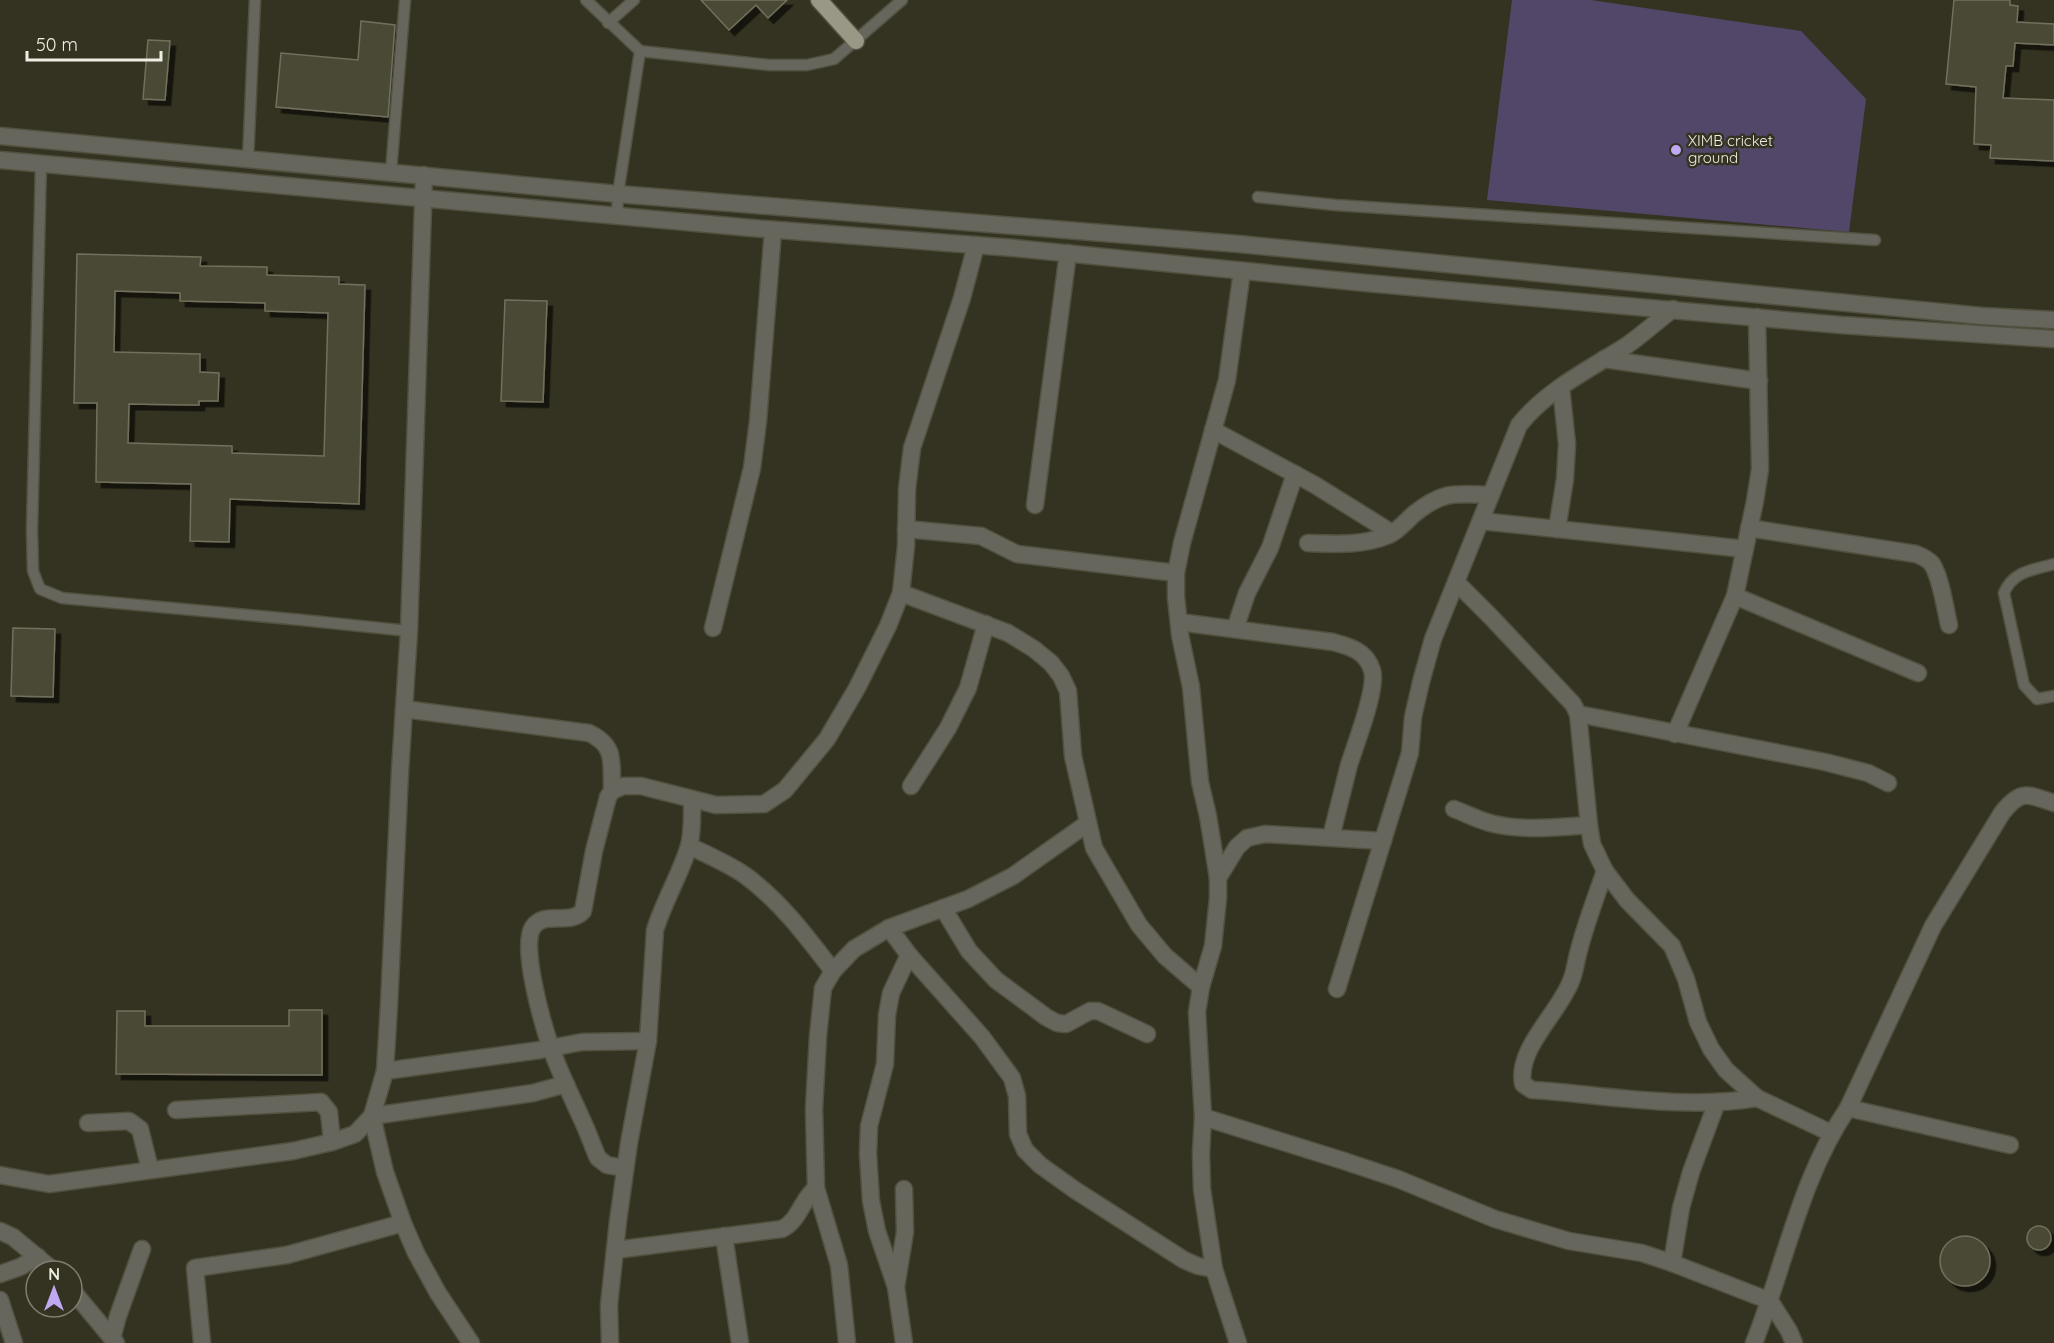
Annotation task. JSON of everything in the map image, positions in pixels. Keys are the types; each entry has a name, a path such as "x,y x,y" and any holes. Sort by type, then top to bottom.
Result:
{"main road":[{"path":"819,0 856,41"}],"street":[{"path":"0,136 618,194 1227,243 1982,316 2054,320"},
{"path":"0,160 773,230 976,245 1852,326 2054,339"},
{"path":"0,1175 49,1184 293,1151 355,1134 372,1116 385,1071 409,631 424,175"},
{"path":"713,628 752,468 773,230"},
{"path":"625,1168 607,1165 598,1158 551,1048 529,959 529,939 532,928 538,921 552,918 571,919 579,916 583,910 594,851 608,797 612,791 623,786 641,786 716,805 764,804 784,790 827,739 862,678 888,626 901,593 907,489 912,448 962,298 976,245"},
{"path":"1035,505 1068,254"},
{"path":"1238,1343 1214,1269 1202,1189 1203,1117 1197,1012 1201,987 1213,946 1218,878 1200,782 1191,687 1176,597 1176,573 1227,380 1242,270"},
{"path":"1337,989 1410,753 1413,717 1420,682 1433,639 1518,425 1531,410 1578,374 1627,345 1673,309"},
{"path":"1675,734 1735,596 1745,549 1760,469 1757,317"},
{"path":"1604,359 1759,381"},
{"path":"1557,529 1567,444 1561,387"},
{"path":"1213,430 1295,474 1392,533"},
{"path":"1235,629 1247,593 1270,548 1295,474"},
{"path":"1308,543 1368,542 1392,533 1431,501 1445,495 1491,495"},
{"path":"1481,521 1745,549"},
{"path":"1749,528 1916,554 1923,557 1932,564 1938,579 1949,625"},
{"path":"906,529 981,536 1017,554 1176,573"},
{"path":"1455,582 1573,704 1578,714 1592,844 1605,871 1627,900 1672,946 1686,979 1698,1022 1711,1049 1726,1070 1757,1098 1831,1133"},
{"path":"901,593 1008,633 1034,649 1051,663 1061,676 1068,691 1073,756 1095,849 1139,925 1165,956 1201,987"},
{"path":"1735,596 1918,673"},
{"path":"1179,622 1333,642 1354,648 1365,655 1373,672 1373,687 1331,837"},
{"path":"911,786 948,728 968,688 986,624"},
{"path":"404,709 589,733 600,738 607,745 612,791"},
{"path":"1578,714 1825,762 1868,774 1888,783"},
{"path":"1754,1343 1808,1185 1831,1133 1848,1108 1933,926 2011,802 2020,796 2033,796 2054,803"},
{"path":"610,1343 609,1305 615,1250 625,1168 648,1041 656,930 660,913 689,846 692,799"},
{"path":"1454,809 1492,824 1507,826 1589,825"},
{"path":"847,1343 839,1265 816,1188 814,1109 823,988 833,971 854,949 890,928 968,899 1013,876 1088,823"},
{"path":"1218,878 1237,847 1247,838 1265,834 1383,841"},
{"path":"689,846 745,875 796,923 833,971"},
{"path":"1605,871 1579,949 1571,981 1531,1046 1521,1075 1523,1084 1532,1090 1728,1103 1757,1098"},
{"path":"943,909 969,951 996,980 1046,1017 1057,1023 1066,1024 1089,1011 1098,1011 1147,1034"},
{"path":"890,928 909,955 982,1037 1012,1078 1017,1096 1018,1134 1025,1150 1040,1165 1075,1190 1184,1260 1214,1269"},
{"path":"904,1343 896,1287 878,1232 868,1179 867,1154 869,1126 885,1064 891,993 909,955"},
{"path":"385,1071 582,1042 648,1041"},
{"path":"372,1116 533,1093 566,1084"},
{"path":"176,1110 321,1102 329,1112 332,1142"},
{"path":"1672,1263 1681,1208 1690,1172 1717,1102"},
{"path":"1848,1108 2010,1145"},
{"path":"372,1116 385,1172 416,1253 438,1293 471,1343"},
{"path":"1203,1117 1387,1175 1495,1219 1569,1241 1642,1253 1672,1263 1770,1301 1794,1343"},
{"path":"88,1123 129,1120 140,1129 150,1169"},
{"path":"615,1250 782,1229 790,1225 797,1217 807,1195 816,1188"},
{"path":"896,1287 905,1232 904,1189"},
{"path":"202,1343 195,1268 287,1255 403,1223"},
{"path":"0,1231 13,1237 40,1259"},
{"path":"724,1236 740,1343"},
{"path":"114,1340 121,1306 142,1249"},
{"path":"0,1274 38,1257"},
{"path":"0,1300 14,1343"},
{"path":"84,1304 114,1340"}],"lane":[{"path":"248,160 255,0"},
{"path":"391,172 405,0"},
{"path":"586,0 640,51 769,65 807,66 834,59 902,0"},
{"path":"608,23 634,0"},
{"path":"617,216 618,194 640,51"},
{"path":"41,164 32,530 33,571 40,589 62,598 409,631"},
{"path":"1258,197 1335,205 1875,240"},
{"path":"2054,564 2018,575 2008,582 2004,593 2024,685 2037,699 2054,696"}],"shaded area":[{"name":"XIMB cricket ground","path":"1512,0 1591,0 1801,31 1866,99 1849,232 1487,200"}],"building":[{"path":"701,0 787,0 768,18 756,5 729,30"},
{"path":"1954,0 2010,0 2010,5 2018,6 2017,22 2054,24 2054,45 2015,43 2013,66 2006,66 2003,98 2054,100 2054,161 1990,158 1991,145 1974,144 1976,87 1946,84"},
{"path":"361,21 395,25 388,117 276,107 281,53 358,60"},
{"path":"148,40 170,41 165,100 143,99"},
{"path":"77,254 201,257 200,266 267,267 267,275 339,277 339,284 365,285 359,504 230,499 229,542 190,541 191,484 96,482 97,403 74,403","holes":["115,291 180,293 180,301 265,303 265,311 328,313 324,456 232,453 232,446 128,443 129,404 199,405 199,401 218,401 219,373 200,372 200,354 114,352"]},
{"path":"505,300 547,301 543,402 501,401"},
{"path":"13,628 55,629 53,697 11,696"},
{"path":"289,1010 322,1010 322,1075 116,1074 117,1011 145,1011 145,1026 289,1026"},
{"path":"2039,1226 2048,1229 2051,1238 2048,1247 2039,1250 2030,1247 2027,1238 2030,1229"},
{"path":"1960,1236 1970,1236 1983,1243 1990,1256 1990,1266 1983,1279 1970,1286 1960,1286 1951,1282 1944,1275 1940,1266 1940,1256 1944,1247 1951,1240"}],"place":[{"name":"XIMB cricket ground","path":"1676,150"}]}
